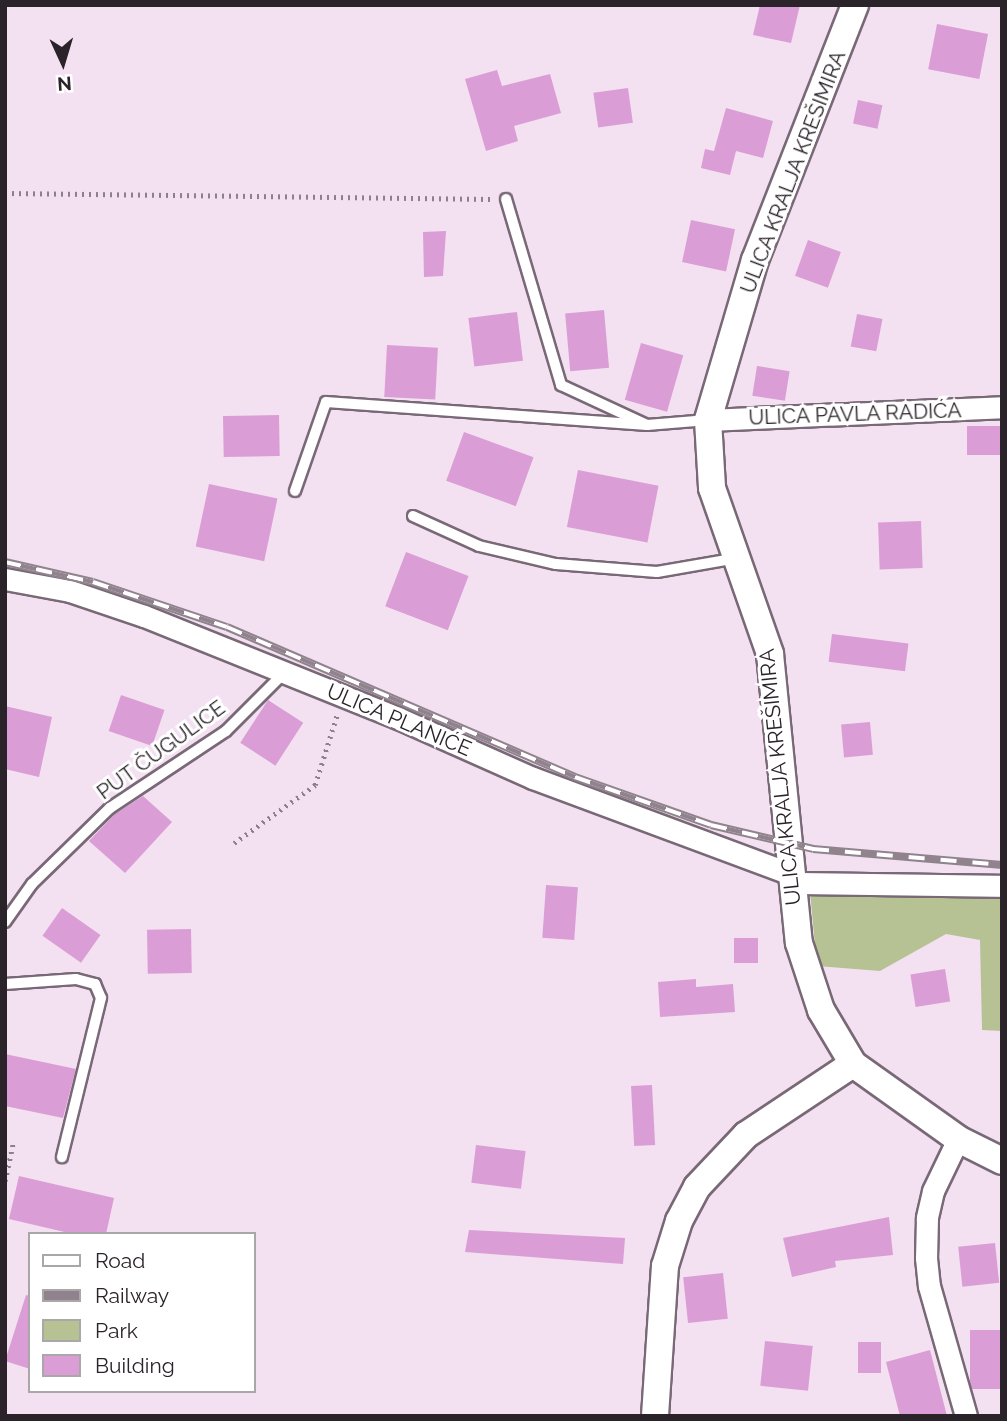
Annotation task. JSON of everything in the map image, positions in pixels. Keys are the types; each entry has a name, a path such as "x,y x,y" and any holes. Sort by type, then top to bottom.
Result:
{"street":[{"name":"ULICA KRALJA KREŠIMIRA","path":"855,5 755,260 708,420 712,488 770,654 791,878 808,979 833,1035 853,1064 958,1139 1002,1161"},
{"name":"ULICA PAVLA RADIĆA","path":"708,420 1002,407"},
{"name":"ULICA PLANIĆE","path":"5,579 70,591 285,672 613,810 791,878 1002,886"},
{"path":"655,1416 665,1266 678,1221 697,1187 746,1135 853,1064"},
{"path":"958,1139 933,1191 927,1218 926,1258 929,1286 966,1416"}],"lane":[{"path":"506,199 561,384 647,425"},
{"path":"295,491 326,402 647,425 708,420"},
{"path":"412,516 479,546 556,564 657,572 737,558"},
{"name":"PUT ČUGULICE","path":"5,922 32,884 110,808 226,731 285,672"},
{"path":"5,984 76,979 95,984 101,998 62,1157"}],"path":[{"path":"5,193 506,199"},
{"path":"234,843 315,785 343,698"},
{"path":"5,1181 13,1144"}],"green space":[{"path":"810,892 1002,893 1002,1031 982,1030 980,940 946,934 880,971 817,966"}],"building":[{"path":"760,5 800,5 791,43 753,35"},
{"path":"937,24 988,34 979,79 928,69"},
{"path":"497,70 502,86 550,74 561,113 514,126 518,141 486,151 465,79"},
{"path":"628,88 633,123 598,128 593,93"},
{"path":"858,100 882,105 877,129 853,123"},
{"path":"726,108 773,121 763,158 736,151 730,175 701,168 705,149 714,151"},
{"path":"691,220 735,229 726,271 682,262"},
{"path":"446,231 443,276 424,277 423,232"},
{"path":"808,240 841,252 828,288 795,276"},
{"path":"604,310 609,368 570,371 565,313"},
{"path":"517,312 523,361 474,367 468,318"},
{"path":"857,314 883,319 876,351 851,346"},
{"path":"641,343 683,355 667,412 625,400"},
{"path":"387,345 438,348 435,400 384,397"},
{"path":"757,366 790,371 785,401 752,396"},
{"path":"279,415 280,456 224,457 223,416"},
{"path":"967,426 1002,426 1002,455 967,455"},
{"path":"464,432 534,457 516,506 446,481"},
{"path":"578,470 658,486 647,543 567,527"},
{"path":"209,484 277,499 264,561 196,547"},
{"path":"921,521 923,568 880,569 878,523"},
{"path":"406,552 469,576 448,630 385,606"},
{"path":"832,634 908,643 905,671 829,662"},
{"path":"121,695 164,710 152,746 109,731"},
{"path":"268,700 303,723 275,766 240,743"},
{"path":"5,706 52,717 39,777 5,769"},
{"path":"870,722 873,755 844,757 841,725"},
{"path":"143,796 172,822 125,873 89,841 115,814"},
{"path":"546,885 578,887 574,940 542,938"},
{"path":"62,908 101,935 81,963 42,936"},
{"path":"191,929 192,973 148,974 147,930"},
{"path":"734,938 758,938 758,963 734,963"},
{"path":"945,969 950,1002 916,1007 910,974"},
{"path":"696,979 696,987 733,984 735,1012 660,1017 658,982"},
{"path":"5,1054 76,1069 63,1118 5,1106"},
{"path":"652,1085 655,1145 634,1146 631,1086"},
{"path":"476,1145 526,1151 521,1189 471,1183"},
{"path":"19,1176 114,1198 106,1232 64,1232 9,1219"},
{"path":"889,1217 893,1255 835,1261 836,1267 792,1277 783,1238"},
{"path":"469,1230 625,1238 623,1264 465,1252"},
{"path":"995,1243 999,1283 962,1287 958,1247"},
{"path":"723,1273 728,1319 688,1323 683,1277"},
{"path":"26,1295 28,1296 28,1368 5,1361"},
{"path":"970,1330 1002,1330 1002,1389 970,1389"},
{"path":"765,1341 813,1346 808,1391 760,1386"},
{"path":"858,1342 881,1342 881,1373 858,1373"},
{"path":"930,1350 947,1416 900,1416 886,1362"}],"railway":[{"path":"5,562 93,582 227,627 575,777 711,825 813,849 1002,865"}]}
